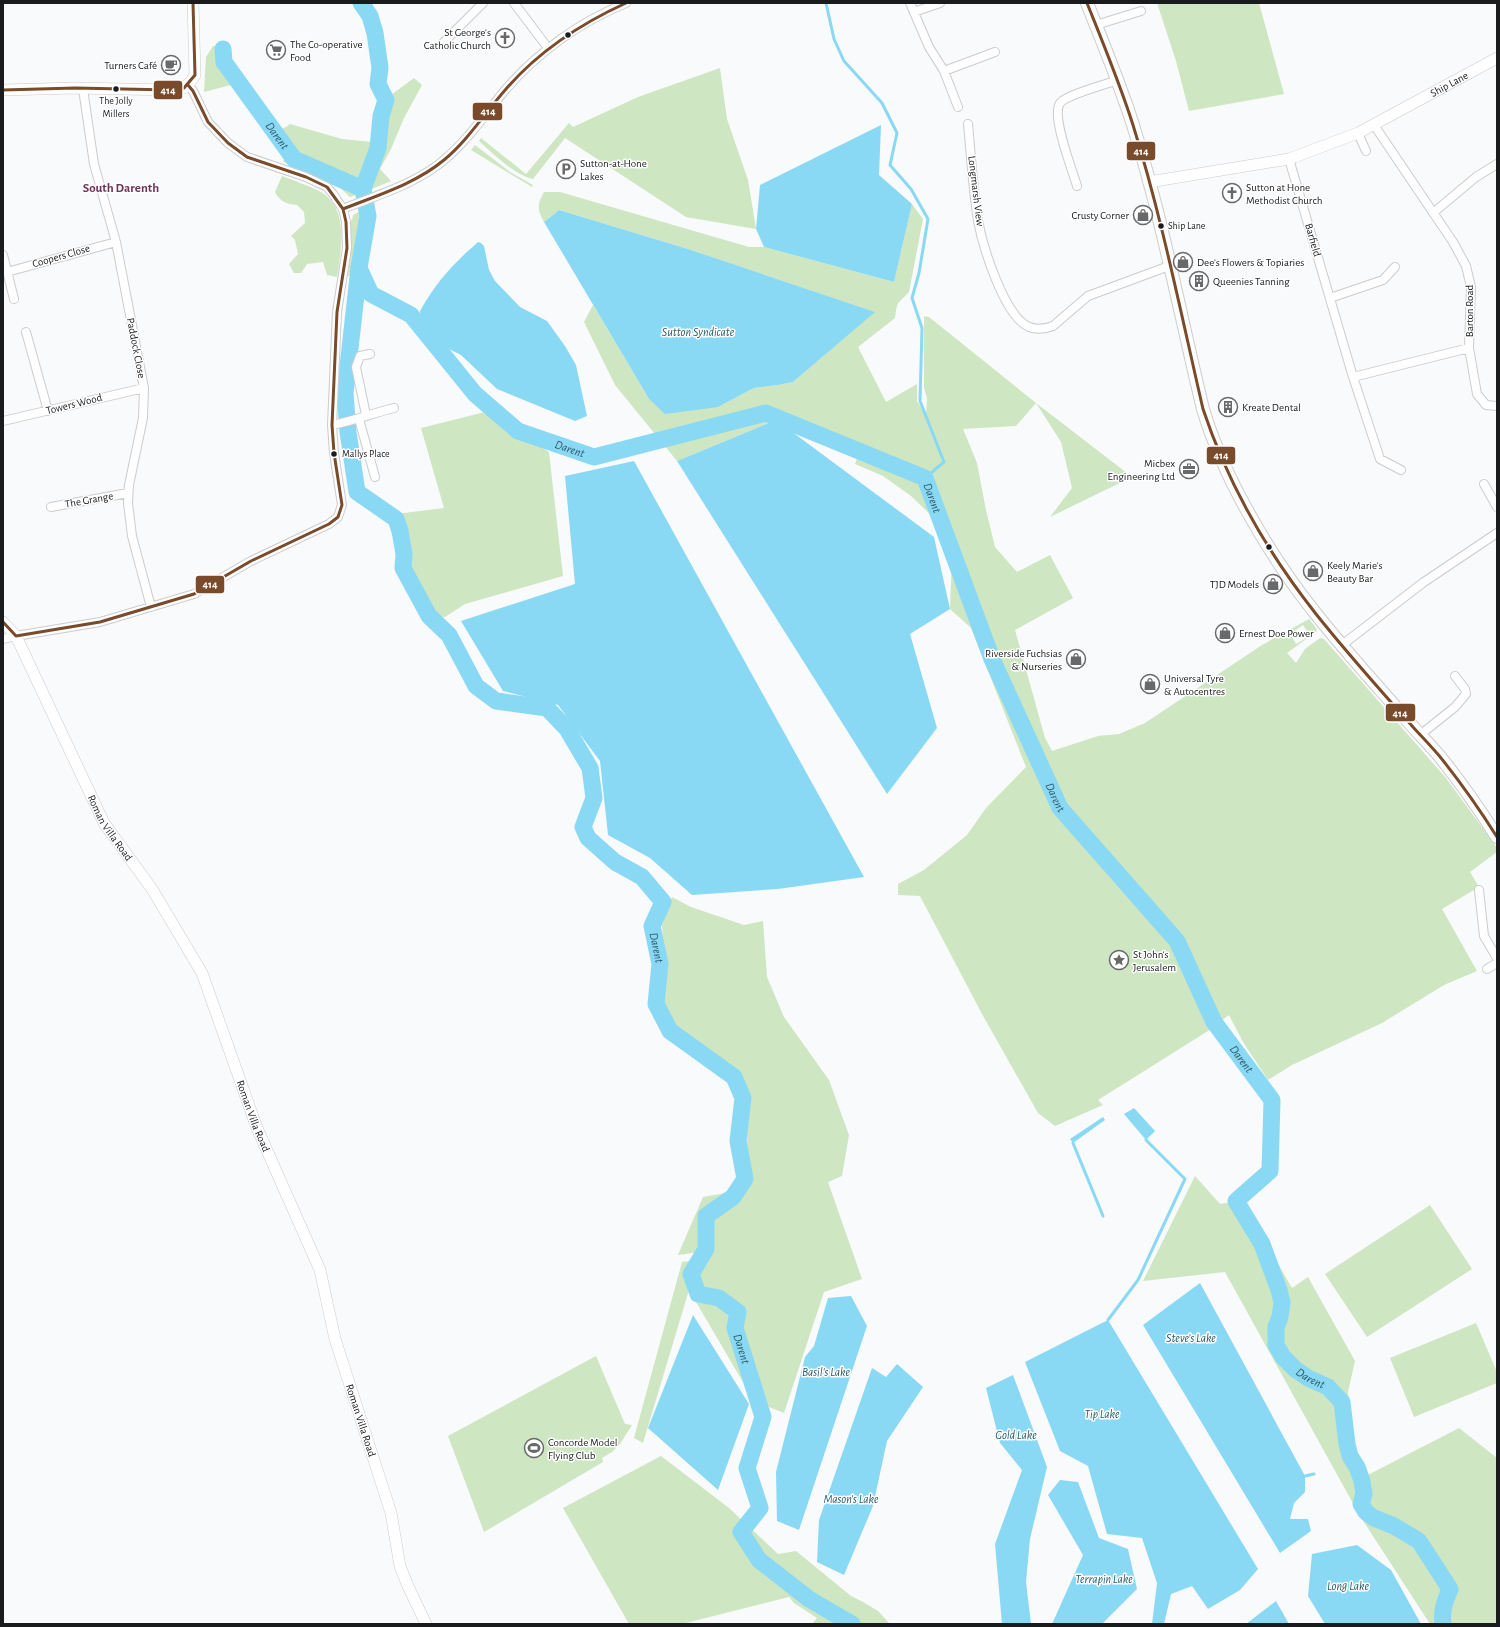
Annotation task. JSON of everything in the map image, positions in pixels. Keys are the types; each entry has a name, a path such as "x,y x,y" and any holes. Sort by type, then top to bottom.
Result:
{"main road":[{"path":"1087,3 1118,80 1133,125 1149,182 1203,409 1211,436 1223,463 1254,521 1274,554 1306,601 1342,645 1441,758 1477,805 1497,837"}],"street":[{"path":"3,90 182,89 188,85 193,78 196,69 193,3"},
{"path":"440,32 443,42 483,3"},
{"path":"514,3 548,48"},
{"path":"343,209 401,186 427,172 443,161 472,132 507,88 548,48 564,35 592,18 626,3"},
{"path":"910,3 929,47 944,71 958,107"},
{"path":"914,12 940,3"},
{"path":"1096,25 1141,11"},
{"path":"944,71 996,52"},
{"name":"Ship Lane","path":"1149,182 1289,159 1358,133 1497,58"},
{"path":"1077,186 1058,122 1058,108 1061,101 1118,80"},
{"path":"3,639 100,622 194,594 251,561 318,530 335,520 340,512 341,500 334,453 337,312 347,248 346,222 343,209 327,187 306,177 247,156 228,143 208,122 197,104 193,91 188,85"},
{"name":"Paddock Close","path":"83,89 94,164 116,242 144,388 143,418 128,493 132,536 151,608"},
{"name":"Longmarsh View","path":"968,124 978,222 991,269 1009,306 1016,316 1029,327 1046,329 1053,326 1088,296 1169,266"},
{"name":"Barton Road","path":"1374,125 1433,212 1466,266 1471,287 1469,348 1477,394 1486,405 1497,406"},
{"path":"1358,133 1366,151"},
{"name":"Barfield","path":"1289,159 1353,377 1380,458 1401,470"},
{"path":"1433,212 1476,177 1497,164"},
{"name":"Coopers Close","path":"7,272 116,242"},
{"path":"3,255 14,299"},
{"path":"1330,298 1383,280 1396,267"},
{"path":"26,332 48,411"},
{"path":"1353,377 1469,348"},
{"path":"370,354 360,356 356,367 359,418 374,477"},
{"name":"Towers Wood","path":"3,421 144,388"},
{"path":"335,425 394,408"},
{"path":"1484,484 1497,507"},
{"name":"The Grange","path":"51,507 128,493"},
{"path":"1342,645 1424,582 1497,533"},
{"name":"Roman Villa Road","path":"3,622 16,636 104,823 152,889 202,973 257,1128 320,1270 335,1339 391,1514 400,1566 426,1624"},
{"path":"1420,735 1455,707 1466,694 1465,689 1455,676"},
{"path":"1479,890 1484,936 1497,958"},
{"path":"1487,969 1497,963"}],"green space":[{"path":"1157,3 1259,3 1284,94 1189,111 1176,61"},
{"path":"213,46 219,46 221,65 235,84 204,92 206,57"},
{"path":"720,68 727,119 748,180 756,229 686,217 565,138 533,179 526,177 511,168 479,141 481,138 526,174 569,123 573,127 638,97"},
{"path":"414,78 422,85 404,118 391,149 380,169 391,181 372,189 369,182 360,178 354,178 350,181 356,195 350,197 337,185 294,164 283,162 287,149 278,130 290,124 342,139 372,142 380,103"},
{"path":"475,145 510,172 533,185 532,187 471,150"},
{"path":"282,176 319,191 329,198 335,207 341,230 337,277 327,275 323,262 307,264 301,273 294,273 289,264 298,254 295,240 291,236 305,223 304,212 297,205 287,203 282,200 275,192"},
{"path":"544,192 560,192 749,247 764,247 894,282 912,204 923,219 909,292 898,303 895,318 858,347 886,402 917,384 917,401 926,415 927,398 924,388 924,316 929,317 1036,403 1016,426 963,429 977,463 995,547 1017,572 1050,555 1073,598 1015,630 1045,738 1052,751 1098,736 1119,734 1145,723 1262,645 1309,619 1317,629 1316,632 1287,653 1296,663 1305,649 1320,638 1324,639 1446,778 1497,848 1497,852 1470,872 1479,887 1442,909 1477,971 1444,985 1382,1023 1292,1065 1268,1080 1243,1042 1229,1015 1208,1031 1098,1100 1103,1105 1055,1126 1038,1113 982,1014 920,896 898,895 898,884 924,870 967,835 986,808 1026,767 971,628 950,609 952,556 936,520 911,496 883,476 855,464 862,446 777,409 776,420 677,461 615,385 584,322 593,305 649,399 718,407 754,388 793,382 874,312 688,249 559,210 544,222 539,210 539,204","holes":["1303,625 1310,636 1296,644 1292,637 1298,633 1296,630"]},
{"path":"360,211 357,257 353,275 348,276 351,245 350,221 352,220 353,215"},
{"path":"1036,403 1132,477 1050,517 1072,488 1061,442"},
{"path":"485,412 549,452 563,576 465,604 445,617 436,617 407,568 404,538 396,514 444,508 421,428"},
{"path":"672,897 691,907 744,925 763,921 767,977 784,1017 829,1080 849,1135 842,1176 828,1182 862,1279 824,1292 784,1413 754,1401 689,1290 643,1443 634,1438 682,1262 702,1260 707,1251 678,1255 703,1197 749,1189 745,1093 729,1066 671,1026 662,1000 665,969 662,925"},
{"path":"1195,1176 1220,1204 1242,1201 1292,1288 1308,1277 1355,1361 1348,1392 1351,1446 1364,1477 1459,1428 1497,1458 1497,1624 1430,1624 1360,1516 1225,1272 1143,1281"},
{"path":"1430,1205 1472,1269 1367,1337 1325,1274"},
{"path":"1476,1323 1497,1372 1497,1383 1414,1417 1390,1358"},
{"name":"Concorde Model Flying Club","path":"596,1356 625,1424 632,1425 620,1444 612,1452 602,1458 603,1462 484,1532 448,1436"},
{"path":"661,1456 729,1508 778,1554 796,1551 851,1596 878,1611 890,1624 812,1624 817,1618 794,1603 789,1597 682,1624 629,1624 563,1508"}],"water":[{"path":"881,125 879,175 912,204 894,282 764,247 756,229 760,185"},
{"name":"Sutton Syndicate","path":"559,210 688,249 875,312 793,382 754,388 718,407 665,414 649,399 544,222"},
{"path":"478,242 484,246 489,270 495,281 520,307 547,321 565,346 576,365 587,416 575,421 497,389 461,355 441,345 423,322 420,311 439,282 460,258"},
{"path":"776,420 934,537 950,609 910,634 937,728 887,794 677,461"},
{"path":"634,461 864,877 778,889 692,895 650,858 608,835 600,761 558,705 503,691 461,621 575,584 565,476"},
{"path":"1134,1108 1155,1131 1146,1140 1124,1114"},
{"path":"1103,1117 1105,1120 1073,1143 1070,1139"},
{"name":"Steve's Lake","path":"1200,1283 1305,1476 1305,1492 1294,1503 1290,1519 1308,1519 1311,1531 1280,1553 1143,1325"},
{"name":"Basil's Lake","path":"851,1296 867,1326 799,1530 777,1521 776,1472 805,1357 814,1346 828,1298"},
{"path":"693,1315 749,1404 718,1490 648,1428"},
{"name":"Tip Lake","path":"1108,1320 1258,1569 1240,1590 1208,1609 1192,1586 1171,1594 1164,1624 1152,1624 1157,1583 1142,1538 1107,1534 1088,1466 1060,1451 1025,1362"},
{"name":"Mason's Lake","path":"897,1364 923,1387 887,1441 873,1506 844,1575 817,1562 819,1520 872,1368 886,1377"},
{"name":"Gold Lake","path":"1013,1375 1047,1467 1030,1539 1026,1582 1031,1624 1002,1624 995,1544 1022,1470 1000,1443 986,1388"},
{"name":"Terrapin Lake","path":"1060,1480 1078,1482 1099,1538 1128,1549 1137,1589 1102,1624 1052,1624 1083,1555 1048,1495"},
{"name":"Long Lake","path":"1357,1545 1391,1570 1421,1624 1325,1624 1308,1596 1312,1554"},
{"path":"1276,1601 1289,1624 1246,1624"}],"waterway":[{"name":"Darent","path":"361,3 370,16 375,33 380,68 378,84 386,100 381,116 378,148 363,189 368,216 359,268 345,393 348,432 357,492 396,519 400,531 404,554 403,568 429,616 449,635 476,686 496,701 547,708 567,729 590,768 594,798 583,827 588,838 615,862 642,877 663,902 652,926 660,964 656,1004 670,1031 734,1077 743,1098 738,1141 745,1179 733,1197 706,1216 706,1249 691,1274 698,1294 719,1298 738,1312 735,1328 763,1417 747,1468 760,1508 741,1532 759,1560 809,1599 852,1624"},
{"path":"826,3 834,39 844,61 882,103 897,133 890,165 911,189 928,219 919,273 912,298 922,328 920,401 944,462 925,478"},
{"name":"Darent","path":"223,49 224,62 294,159 363,189"},
{"name":"Darent","path":"359,268 371,294 411,315 475,394 518,431 594,457 766,413 925,478 992,659 1060,808 1177,941 1214,1022 1272,1100 1270,1171 1236,1201 1262,1244 1279,1290 1282,1302 1280,1317 1276,1327 1276,1345 1283,1357 1295,1369 1308,1378 1328,1387 1342,1402 1347,1444 1350,1456 1357,1467 1362,1481 1364,1494 1361,1504 1366,1512 1374,1518 1394,1526 1419,1541 1450,1589 1443,1610 1443,1624"},
{"path":"1108,1320 1138,1280 1185,1179 1146,1140"},
{"path":"1073,1143 1103,1216"},
{"path":"1305,1476 1314,1474"}],"transit line":[{"name":"414","path":"3,90 75,88 171,90 184,88 195,75 193,3"},
{"name":"414","path":"343,209 409,182 421,176 444,160 461,144 506,89 532,62 577,29 626,3"},
{"name":"414","path":"1087,3 1123,94 1133,125 1171,266 1203,409 1224,464 1265,542 1298,590 1352,657 1441,758 1456,777 1497,837"},
{"name":"414","path":"3,622 16,636 100,622 194,594 251,561 329,524 338,517 342,505 334,453 332,425 337,312 347,248 346,222 343,209 327,187 306,177 247,157 228,143 208,122 193,91 188,85"}],"place":[{"name":"St George's Catholic Church","path":"505,38"},
{"name":"The Co-operative Food","path":"276,50"},
{"name":"Turners Café","path":"171,65"},
{"name":"The Jolly Millers","path":"116,89"},
{"name":"Sutton-at-Hone Lakes","path":"566,169"},
{"name":"Sutton at Hone Methodist Church","path":"1232,193"},
{"name":"Crusty Corner","path":"1143,215"},
{"name":"Ship Lane","path":"1161,226"},
{"name":"Dee's Flowers & Topiaries","path":"1183,262"},
{"name":"Queenies Tanning","path":"1199,281"},
{"name":"Kreate Dental","path":"1228,407"},
{"name":"Mallys Place","path":"334,454"},
{"name":"Micbex Engineering Ltd","path":"1189,469"},
{"name":"Keely Marie's Beauty Bar","path":"1313,571"},
{"name":"TJD Models","path":"1273,584"},
{"name":"Ernest Doe Power","path":"1225,633"},
{"name":"Riverside Fuchsias & Nurseries","path":"1076,659"},
{"name":"Universal Tyre & Autocentres","path":"1150,684"},
{"name":"St John's Jerusalem","path":"1119,960"},
{"name":"Concorde Model Flying Club","path":"534,1448"}],"district":[{"name":"South Darenth","path":"121,188"}]}
